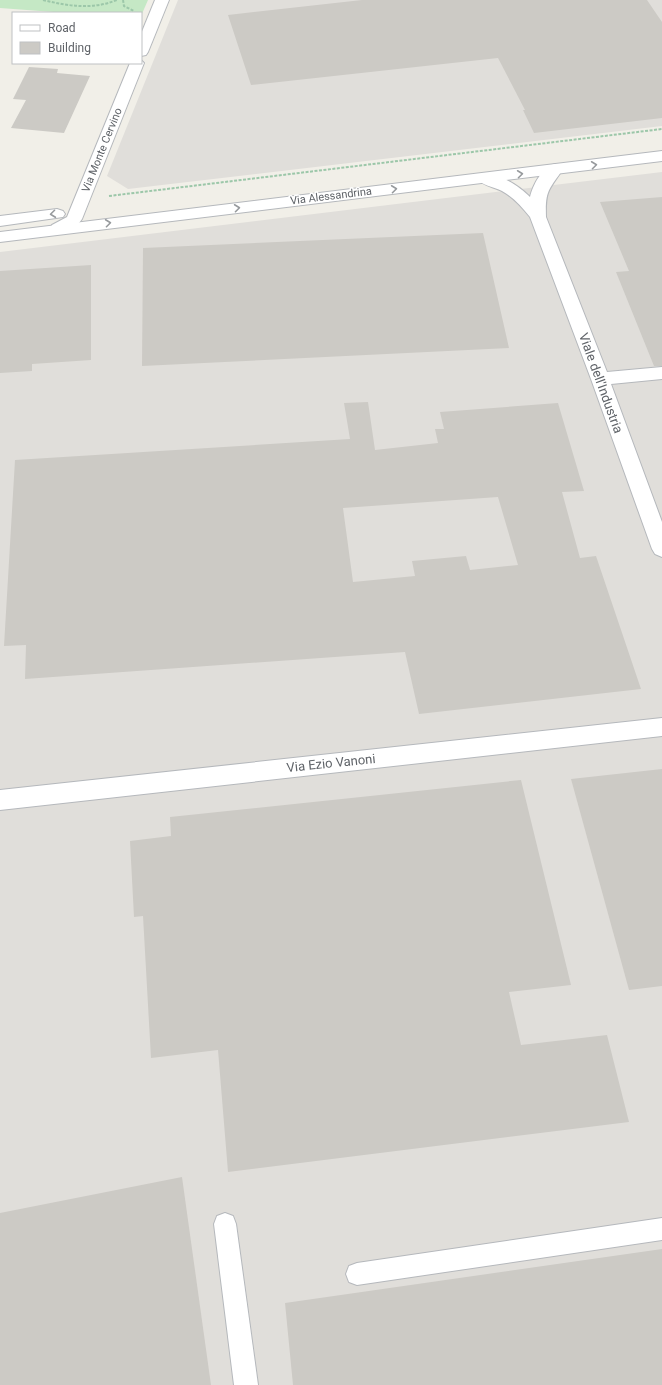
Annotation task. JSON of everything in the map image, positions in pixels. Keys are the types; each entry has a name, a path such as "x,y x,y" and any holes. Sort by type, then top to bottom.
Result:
{"street":[{"path":"142,50 162,0"},
{"name":"Via Monte Cervino","path":"58,229 74,219 137,64"},
{"name":"Via Alessandrina","path":"0,221 80,205 662,141"},
{"name":"Via Alessandrina","path":"0,237 662,156"},
{"name":"Viale dell'Industria","path":"538,217 537,204 542,184 555,169"},
{"name":"Viale dell'Industria","path":"484,178 498,182 519,194 530,205 538,217 600,379 662,549"},
{"path":"600,379 662,373"},
{"name":"Via Ezio Vanoni","path":"0,800 662,727"}],"lane":[{"path":"225,1224 246,1385"},
{"path":"357,1274 662,1229"}],"path":[{"path":"43,0 75,6 92,7 109,4 117,0"},
{"path":"80,205 662,129"}],"shaded area":[{"path":"178,0 662,0 662,126 128,189 107,176"},
{"path":"662,172 662,1385 0,1385 0,252"}],"green space":[{"path":"0,0 148,0 142,14 142,12 54,12 0,8"}],"building":[{"path":"362,0 647,0 662,22 662,118 534,133 523,110 525,110 498,58 251,85 228,15"},
{"path":"29,67 58,69 57,73 90,76 64,133 11,128 26,100 13,99"},
{"path":"662,197 662,366 654,366 616,272 629,271 600,202"},
{"path":"483,233 509,348 142,366 143,248"},
{"path":"91,265 91,360 32,364 32,371 0,373 0,271"},
{"path":"368,402 375,450 438,443 435,429 444,429 440,412 558,403 584,491 562,492 580,558 596,556 641,689 419,714 405,652 25,679 26,645 4,646 15,460 350,439 344,403","holes":["498,497 518,565 470,570 466,556 412,561 415,576 353,582 343,508"]},
{"path":"662,769 662,986 629,990 571,779"},
{"path":"521,780 571,985 509,992 521,1045 607,1035 629,1122 228,1172 218,1050 151,1058 143,916 134,917 130,841 171,836 170,817"},
{"path":"182,1177 211,1385 0,1385 0,1213"},
{"path":"662,1249 662,1385 293,1385 285,1303"}]}
